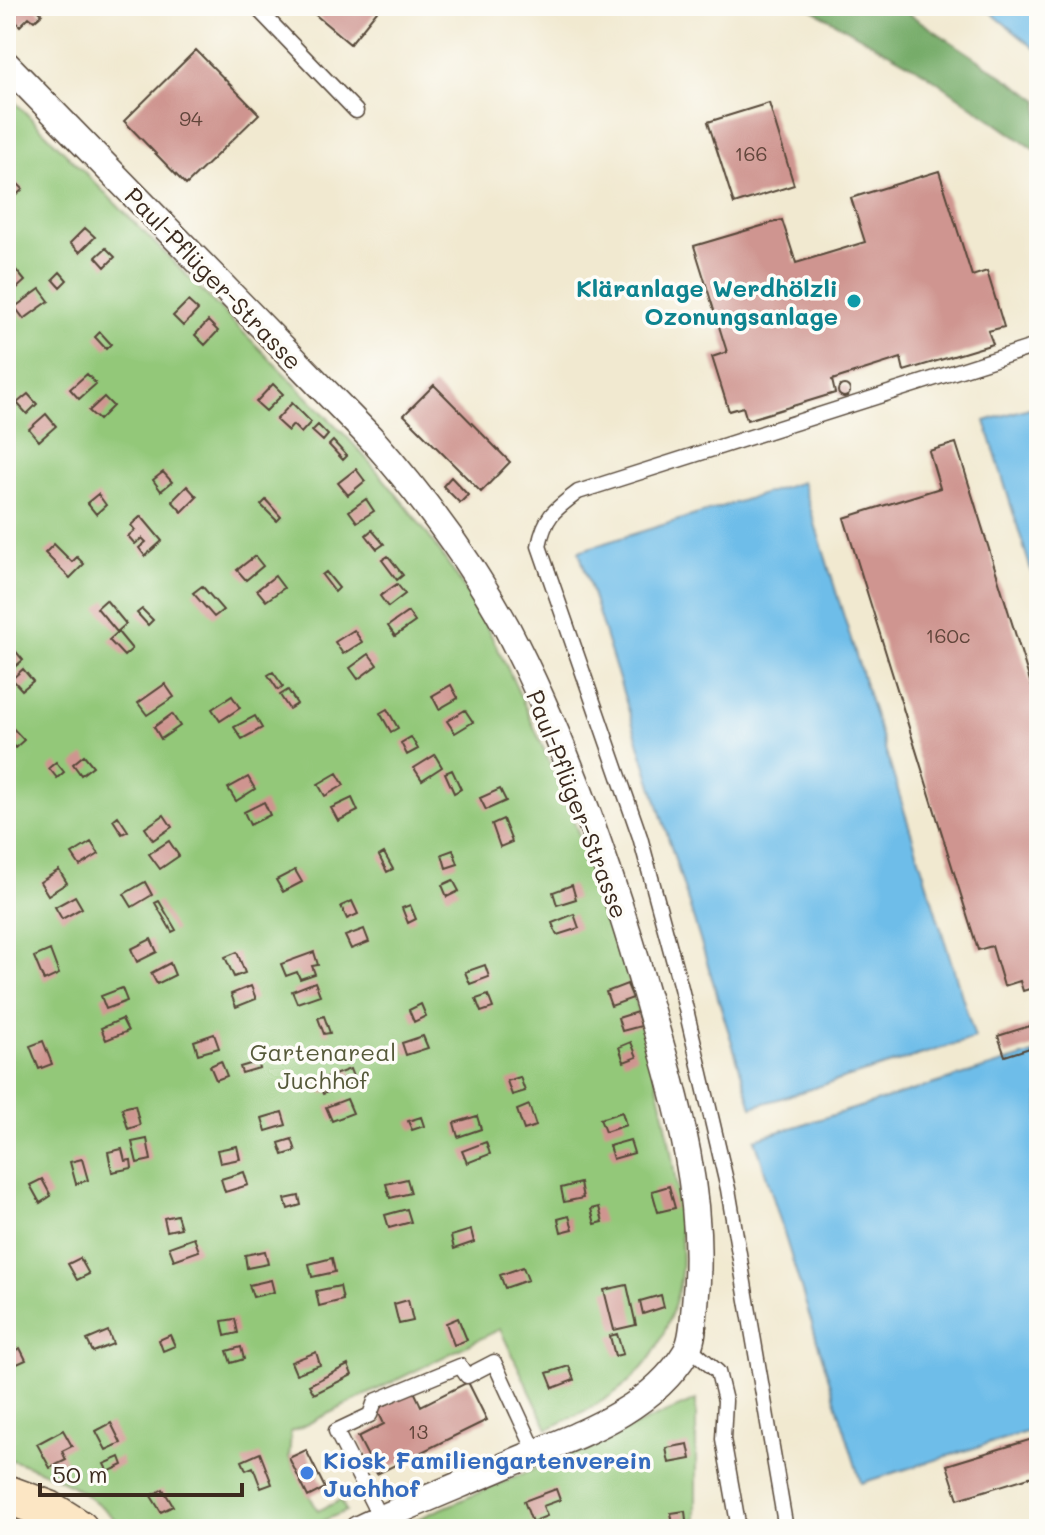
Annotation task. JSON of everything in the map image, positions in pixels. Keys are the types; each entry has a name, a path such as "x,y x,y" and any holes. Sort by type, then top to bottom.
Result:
{"street":[{"name":"Paul-Pflüger-Strasse","path":"6,64 381,450 421,496 506,627 556,734 614,886 682,1119 695,1194 698,1277 689,1347 673,1372 653,1392 611,1418 369,1524"},
{"path":"6,1494 49,1510 79,1529"}],"lane":[{"path":"255,6 356,111"},
{"path":"786,1529 728,1189 681,988 640,837 539,546 543,523 556,508 578,492 1039,345"},
{"path":"689,1347 718,1372 725,1401 723,1439 739,1529"},
{"path":"369,1524 336,1431 370,1415 375,1401 396,1392 460,1366 467,1376 494,1362 536,1453"}],"green space":[{"path":"806,6 897,6 1039,100 1039,153 925,73"},
{"name":"Gartenareal Juchhof","path":"6,93 347,437 403,502 453,572 504,661 571,815 619,948 665,1118 677,1189 682,1267 674,1306 662,1337 641,1369 614,1394 548,1429 500,1329 291,1432 289,1458 318,1511 341,1500 346,1511 304,1529 123,1529 85,1494 6,1458"},
{"path":"696,1400 696,1529 394,1529"}],"water":[{"path":"983,6 1039,6 1039,52"},
{"path":"1039,405 1039,596 985,421"},
{"path":"802,482 975,1038 752,1107 579,551"},
{"path":"1039,1052 1039,1428 861,1483 755,1139"}],"building":[{"path":"6,6 40,6 37,9 42,14 34,21 29,17 20,26 6,11"},
{"path":"305,6 381,6 350,44"},
{"path":"196,50 259,114 186,185 124,121"},
{"path":"769,103 794,185 734,204 708,122"},
{"name":"Kläranlage Werdhölzli Ozonungsanlage","path":"939,171 972,276 987,271 1004,327 988,331 993,344 904,371 901,358 832,380 835,393 747,420 743,407 729,411 712,357 727,352 694,246 782,220 796,263 865,242 851,198"},
{"path":"6,172 23,189 13,198 6,191"},
{"path":"85,228 95,237 80,252 70,243"},
{"path":"106,248 115,257 105,267 96,257"},
{"path":"11,264 25,281 16,289 6,278 6,268"},
{"path":"60,272 67,280 60,287 53,279"},
{"path":"40,289 49,301 24,319 15,307"},
{"path":"188,301 198,310 183,326 173,316"},
{"path":"208,321 218,331 205,345 195,335"},
{"path":"100,332 111,344 106,349 95,337"},
{"path":"87,374 96,384 79,399 70,389"},
{"path":"273,384 283,394 266,411 256,402"},
{"path":"434,385 510,462 481,492 404,415"},
{"path":"844,385 850,391 844,397 838,391"},
{"path":"28,394 37,404 27,414 17,403"},
{"path":"104,397 113,406 99,420 89,411"},
{"path":"292,403 311,422 301,433 293,425 288,431 276,420"},
{"path":"46,414 56,426 39,441 29,429"},
{"path":"318,425 328,435 323,441 312,431"},
{"path":"333,441 347,456 343,460 329,445"},
{"path":"956,443 1039,710 1039,986 1023,991 1020,981 1004,986 992,946 978,950 844,518 940,488 929,451"},
{"path":"356,469 365,481 348,495 338,483"},
{"path":"163,472 172,482 161,491 153,480"},
{"path":"451,477 468,495 460,503 443,486"},
{"path":"187,486 197,497 182,512 172,501"},
{"path":"98,494 106,505 96,514 87,503"},
{"path":"366,499 374,511 357,522 349,511"},
{"path":"266,500 281,517 277,521 261,505"},
{"path":"141,516 162,541 145,556 139,548 146,542 142,538 135,544 128,536 135,530 131,525"},
{"path":"372,530 384,544 377,549 366,535"},
{"path":"54,544 72,562 77,557 84,564 70,578 45,553"},
{"path":"255,556 263,566 246,580 237,570"},
{"path":"388,556 403,575 397,580 382,560"},
{"path":"326,572 339,588 335,592 322,575"},
{"path":"275,576 284,588 266,601 257,590"},
{"path":"397,584 405,594 388,607 380,596"},
{"path":"202,586 223,610 214,617 193,593"},
{"path":"106,600 126,624 117,632 97,608"},
{"path":"142,609 153,620 148,625 137,613"},
{"path":"408,612 415,622 395,636 388,626"},
{"path":"354,630 362,642 343,654 335,642"},
{"path":"118,632 132,649 124,656 109,640"},
{"path":"13,648 23,660 6,674 6,655"},
{"path":"369,654 377,665 358,679 350,668"},
{"path":"23,669 33,681 22,690 12,679"},
{"path":"273,672 283,686 278,690 268,675"},
{"path":"165,684 174,697 147,715 138,703"},
{"path":"451,685 458,698 439,709 432,696"},
{"path":"288,690 297,704 289,709 280,695"},
{"path":"232,696 240,708 220,721 212,709"},
{"path":"387,709 398,728 391,732 380,713"},
{"path":"465,710 473,722 455,733 447,721"},
{"path":"172,714 180,726 161,739 154,727"},
{"path":"255,716 262,728 242,739 234,727"},
{"path":"6,721 24,740 15,748 6,737"},
{"path":"411,737 418,749 407,755 401,743"},
{"path":"84,755 93,766 81,775 73,764"},
{"path":"435,755 442,767 422,780 414,768"},
{"path":"56,762 64,772 57,778 49,768"},
{"path":"452,770 461,789 454,793 445,773"},
{"path":"337,773 344,785 325,796 318,784"},
{"path":"248,777 255,789 236,801 228,788"},
{"path":"500,789 506,801 486,810 480,798"},
{"path":"352,798 358,811 338,821 331,808"},
{"path":"264,802 270,815 250,825 244,812"},
{"path":"164,815 172,827 153,840 145,828"},
{"path":"118,816 128,831 122,834 113,820"},
{"path":"503,819 512,842 500,847 492,824"},
{"path":"169,841 179,856 160,869 149,854"},
{"path":"91,842 99,854 80,866 72,854"},
{"path":"453,850 458,864 446,868 442,854"},
{"path":"384,853 393,869 387,872 379,856"},
{"path":"59,870 67,883 48,895 40,882"},
{"path":"295,870 302,882 283,892 276,880"},
{"path":"453,880 459,891 447,897 442,885"},
{"path":"145,882 152,895 132,907 124,894"},
{"path":"572,885 576,899 557,905 553,892"},
{"path":"75,896 82,908 62,919 55,907"},
{"path":"159,901 176,930 172,932 155,903"},
{"path":"352,901 358,914 347,919 341,906"},
{"path":"410,905 416,919 408,923 402,908"},
{"path":"574,914 579,928 557,935 552,923"},
{"path":"364,929 369,942 351,949 345,936"},
{"path":"151,939 157,952 137,962 131,949"},
{"path":"50,950 59,974 44,981 34,957"},
{"path":"237,952 245,973 234,977 225,957"},
{"path":"314,952 318,965 312,966 315,974 300,979 297,972 286,976 281,964"},
{"path":"170,963 175,975 157,984 151,973"},
{"path":"485,965 489,977 470,984 465,972"},
{"path":"315,982 320,995 297,1003 292,991"},
{"path":"627,984 633,998 611,1006 606,992"},
{"path":"251,986 256,999 236,1007 231,994"},
{"path":"122,988 127,1001 106,1009 101,996"},
{"path":"488,995 493,1008 481,1012 476,999"},
{"path":"421,1004 426,1016 414,1022 409,1010"},
{"path":"637,1012 641,1026 622,1031 618,1018"},
{"path":"324,1016 330,1033 324,1034 318,1018"},
{"path":"122,1019 128,1031 106,1040 101,1028"},
{"path":"1039,1023 1039,1045 1005,1056 998,1036"},
{"path":"214,1034 219,1048 198,1054 194,1041"},
{"path":"423,1036 428,1048 406,1055 402,1043"},
{"path":"43,1041 52,1064 39,1069 30,1046"},
{"path":"631,1042 637,1057 624,1062 619,1047"},
{"path":"221,1061 227,1076 216,1080 210,1066"},
{"path":"257,1062 259,1068 242,1073 240,1067"},
{"path":"350,1069 355,1082 323,1094 318,1081"},
{"path":"520,1077 525,1091 512,1095 507,1081"},
{"path":"347,1099 353,1113 332,1121 326,1107"},
{"path":"135,1105 140,1125 128,1129 122,1108"},
{"path":"529,1105 536,1126 524,1130 517,1110"},
{"path":"282,1112 286,1125 266,1131 262,1118"},
{"path":"622,1112 626,1125 605,1132 600,1119"},
{"path":"477,1116 481,1129 458,1137 454,1123"},
{"path":"421,1117 424,1126 412,1130 408,1121"},
{"path":"147,1139 151,1160 137,1163 132,1142"},
{"path":"292,1139 296,1151 283,1155 279,1143"},
{"path":"630,1140 634,1153 613,1159 609,1146"},
{"path":"486,1142 490,1154 467,1163 462,1151"},
{"path":"237,1146 240,1159 220,1163 217,1150"},
{"path":"122,1149 125,1161 131,1160 132,1168 112,1172 108,1152"},
{"path":"82,1159 88,1180 76,1184 70,1162"},
{"path":"244,1172 248,1185 225,1192 221,1179"},
{"path":"42,1179 51,1196 40,1203 30,1185"},
{"path":"407,1179 411,1193 390,1198 386,1184"},
{"path":"580,1183 583,1198 564,1202 561,1188"},
{"path":"669,1186 675,1208 658,1212 652,1191"},
{"path":"299,1196 301,1205 288,1209 285,1199"},
{"path":"599,1207 603,1222 595,1224 591,1209"},
{"path":"407,1209 411,1222 389,1228 385,1215"},
{"path":"177,1215 181,1228 167,1231 164,1218"},
{"path":"569,1216 573,1229 561,1232 558,1219"},
{"path":"471,1230 474,1242 454,1249 451,1236"},
{"path":"194,1238 199,1251 174,1260 169,1247"},
{"path":"265,1251 268,1264 247,1268 245,1255"},
{"path":"80,1258 89,1274 77,1280 68,1264"},
{"path":"332,1258 335,1272 312,1277 309,1264"},
{"path":"523,1267 528,1280 505,1288 500,1275"},
{"path":"271,1280 274,1292 253,1297 249,1285"},
{"path":"627,1285 636,1325 614,1330 604,1290"},
{"path":"340,1286 343,1300 319,1306 316,1291"},
{"path":"661,1295 664,1307 643,1314 640,1301"},
{"path":"408,1300 413,1321 399,1324 394,1304"},
{"path":"458,1318 467,1340 454,1345 446,1323"},
{"path":"235,1319 238,1333 225,1336 222,1321"},
{"path":"108,1331 113,1344 93,1352 87,1340"},
{"path":"617,1334 623,1354 615,1356 610,1336"},
{"path":"170,1335 175,1346 163,1351 159,1340"},
{"path":"241,1347 244,1359 231,1363 227,1351"},
{"path":"20,1348 26,1360 6,1369 6,1355"},
{"path":"316,1352 320,1365 296,1374 291,1362"},
{"path":"348,1365 352,1375 314,1394 309,1385"},
{"path":"569,1366 574,1380 553,1388 547,1373"},
{"path":"468,1382 487,1420 377,1474 358,1437 384,1424 377,1409 414,1391 421,1406"},
{"path":"111,1423 121,1443 106,1450 96,1431"},
{"path":"63,1430 72,1446 62,1451 66,1460 50,1468 37,1444"},
{"path":"1039,1437 1039,1474 958,1499 947,1465"},
{"path":"688,1444 691,1459 669,1463 666,1448"},
{"name":"Kiosk Familiengartenverein Juchhof","path":"306,1450 325,1488 308,1497 289,1458"},
{"path":"260,1453 272,1484 261,1488 253,1467 246,1470 242,1461"},
{"path":"120,1457 123,1465 108,1472 104,1464"},
{"path":"163,1489 173,1506 161,1512 151,1496"},
{"path":"556,1489 560,1500 543,1506 547,1516 532,1522 524,1501"},
{"path":"685,1511 687,1529 674,1529 671,1513"},
{"path":"178,1519 185,1529 169,1529 167,1525"}],"place":[{"name":"Kläranlage Werdhölzli Ozonungsanlage","path":"854,301"},
{"name":"Kiosk Familiengartenverein Juchhof","path":"307,1473"}]}
